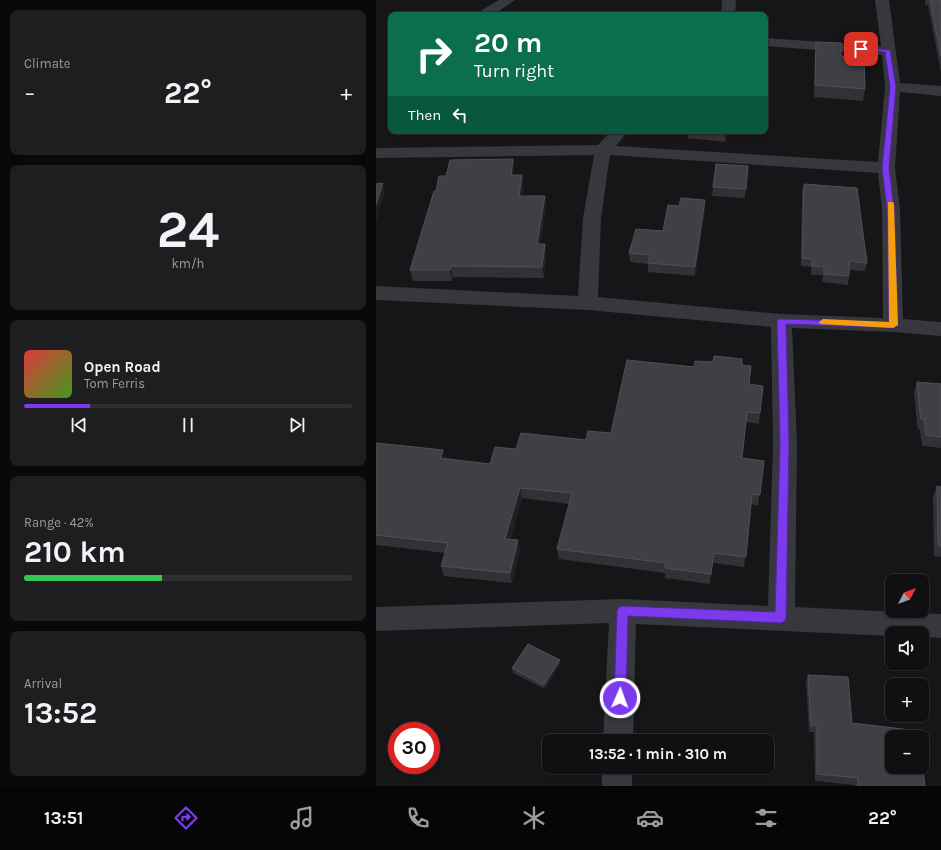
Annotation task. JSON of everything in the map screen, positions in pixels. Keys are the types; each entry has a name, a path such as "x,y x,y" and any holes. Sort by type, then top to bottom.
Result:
{"street":[{"path":"489,12 508,0"},
{"path":"728,12 729,0"},
{"path":"882,0 893,87 886,168 891,209 893,325"},
{"path":"768,42 888,51"},
{"path":"893,87 941,91"},
{"path":"588,303 592,218 603,150 617,134"},
{"path":"376,153 603,150 886,168"},
{"path":"376,293 588,303 782,321 893,325 941,329"},
{"path":"781,618 784,444 782,321"},
{"path":"618,734 623,611"},
{"path":"376,619 623,611 941,626"},
{"path":"617,786 618,774"}],"building":[{"path":"930,0 941,0 941,56"},
{"path":"816,42 841,43 841,56 864,57 865,89 815,85"},
{"path":"513,159 511,175 522,175 519,196 545,196 537,244 545,244 542,267 451,266 450,270 410,270 434,191 436,191 439,176 446,176 450,160"},
{"path":"716,164 748,166 746,189 713,187"},
{"path":"383,183 376,205 376,184"},
{"path":"804,184 857,188 867,263 849,261 849,276 824,274 824,267 812,266 812,259 802,258"},
{"path":"681,198 705,200 695,267 648,263 650,255 629,253 636,229 663,231 668,205 679,206"},
{"path":"714,356 742,359 742,365 751,366 749,384 763,386 760,413 747,412 742,458 764,461 760,495 752,494 746,557 714,553 711,574 665,568 666,563 557,549 572,493 520,488 505,539 518,540 510,573 441,566 448,543 376,535 376,443 443,450 440,458 490,464 495,447 516,449 521,433 586,440 588,431 611,433 627,360 694,367 695,361 713,362"},
{"path":"917,382 941,384 941,437 926,435 924,419 921,419"},
{"path":"937,486 941,487 941,546 938,545"},
{"path":"528,644 560,660 544,685 512,668"},
{"path":"808,675 848,677 852,723 911,730 885,730 885,774 924,774 925,786 858,786 858,778 817,774 817,725 811,725"}],"slow traffic":[{"path":"823,322 893,325 890,204"}],"route":[{"path":"620,698 623,611 781,618 784,444 782,321 893,325 891,209 886,168 893,87 888,51 861,49"}]}
